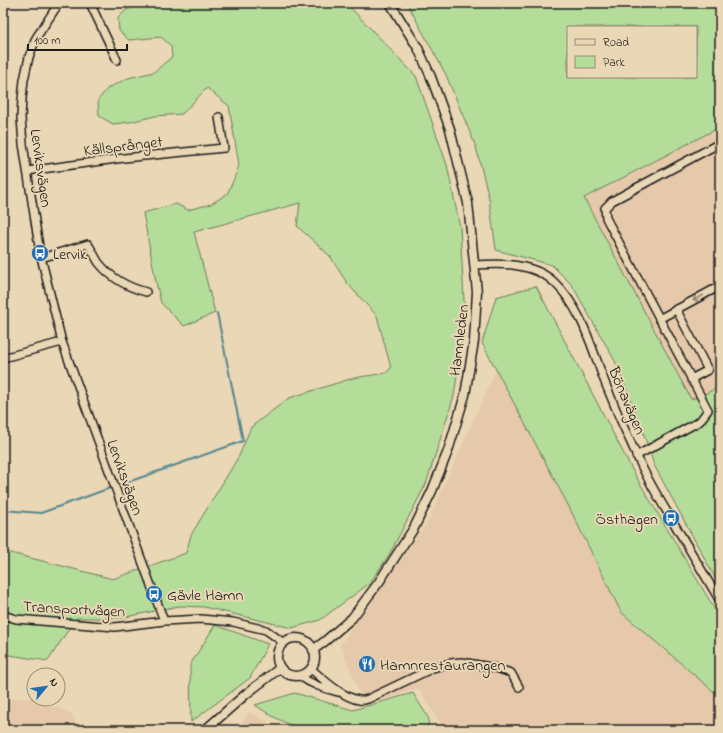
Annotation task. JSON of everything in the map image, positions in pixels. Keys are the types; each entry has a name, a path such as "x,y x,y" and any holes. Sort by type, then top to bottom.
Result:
{"main road":[{"name":"Hamnleden","path":"313,650 352,618 380,582 414,528 432,491 448,451 465,396 474,341 477,292 468,203 450,129 431,77 418,48 390,3"},
{"path":"294,638 305,641 313,650 314,659 311,669 300,676 288,675 277,663 277,652 284,642 294,638"},
{"path":"205,730 246,694 280,668"}],"street":[{"name":"Lerviksvägen","path":"59,3 36,38 29,57 24,80 21,118 27,171 41,258 62,342 164,621"},
{"path":"90,3 118,60"},
{"name":"Källsprånget","path":"27,171 124,158 224,148 219,117"},
{"path":"636,456 700,421 708,410 606,218 604,208 612,200 720,143"},
{"path":"41,258 88,244 99,262 118,281 132,288 146,292"},
{"name":"Bönavägen","path":"475,265 505,265 532,269 554,282 568,296 577,311 606,387 636,456 655,492 720,601"},
{"path":"659,319 720,286"},
{"path":"676,309 708,370 691,379"},
{"path":"4,359 62,342"},
{"name":"Transportvägen","path":"3,615 16,619 115,627 164,621 201,619 233,622 266,630 284,642"},
{"path":"300,676 308,682 322,688 342,693 360,701 368,699 433,668 450,663 462,662 496,668 511,673 519,687"},
{"path":"311,669 342,693"}],"shaded area":[{"path":"720,127 720,386 701,396 691,399 584,198"},
{"path":"497,369 568,505 621,612 720,697 720,730 444,730 419,688 365,706 340,645 428,521"},
{"path":"26,698 26,707 56,707 72,714 78,730 3,730 3,699"},
{"path":"248,712 284,730 239,730"}],"green space":[{"path":"145,3 346,3 416,76 447,165 460,227 465,319 454,396 426,484 390,553 370,583 320,620 292,628 204,607 179,606 121,618 76,618 48,661 3,654 3,551 113,579 186,553 191,535 239,456 251,427 289,398 353,378 386,373 391,368 377,316 347,283 330,256 297,226 300,203 194,232 215,313 184,326 161,303 143,213 176,204 188,210 211,204 227,194 239,165 229,106 207,88 182,114 155,116 130,122 113,124 99,116 98,100 108,88 128,78 154,72 172,57 171,46 161,37 129,40 119,31 118,18 126,10"},
{"path":"407,3 720,3 720,127 584,198 691,399 701,396 720,386 720,587 654,465 642,429 615,361 572,285 552,265 496,250 489,198 476,147 446,75"},
{"path":"536,286 635,475 720,618 720,697 621,612 568,505 482,343 496,297"},
{"path":"215,625 268,644 250,678 191,722 190,665"},
{"path":"295,693 353,710 413,693 429,719 427,730 300,730 272,716 255,705"}],"waterway":[{"path":"117,486 243,441 217,313"},
{"path":"3,510 41,513 113,487"}],"place":[{"name":"Lervik","path":"40,253"},
{"name":"Östhagen","path":"671,518"},
{"name":"Gävle Hamn","path":"154,594"},
{"name":"Hamnrestaurangen","path":"367,664"}]}
